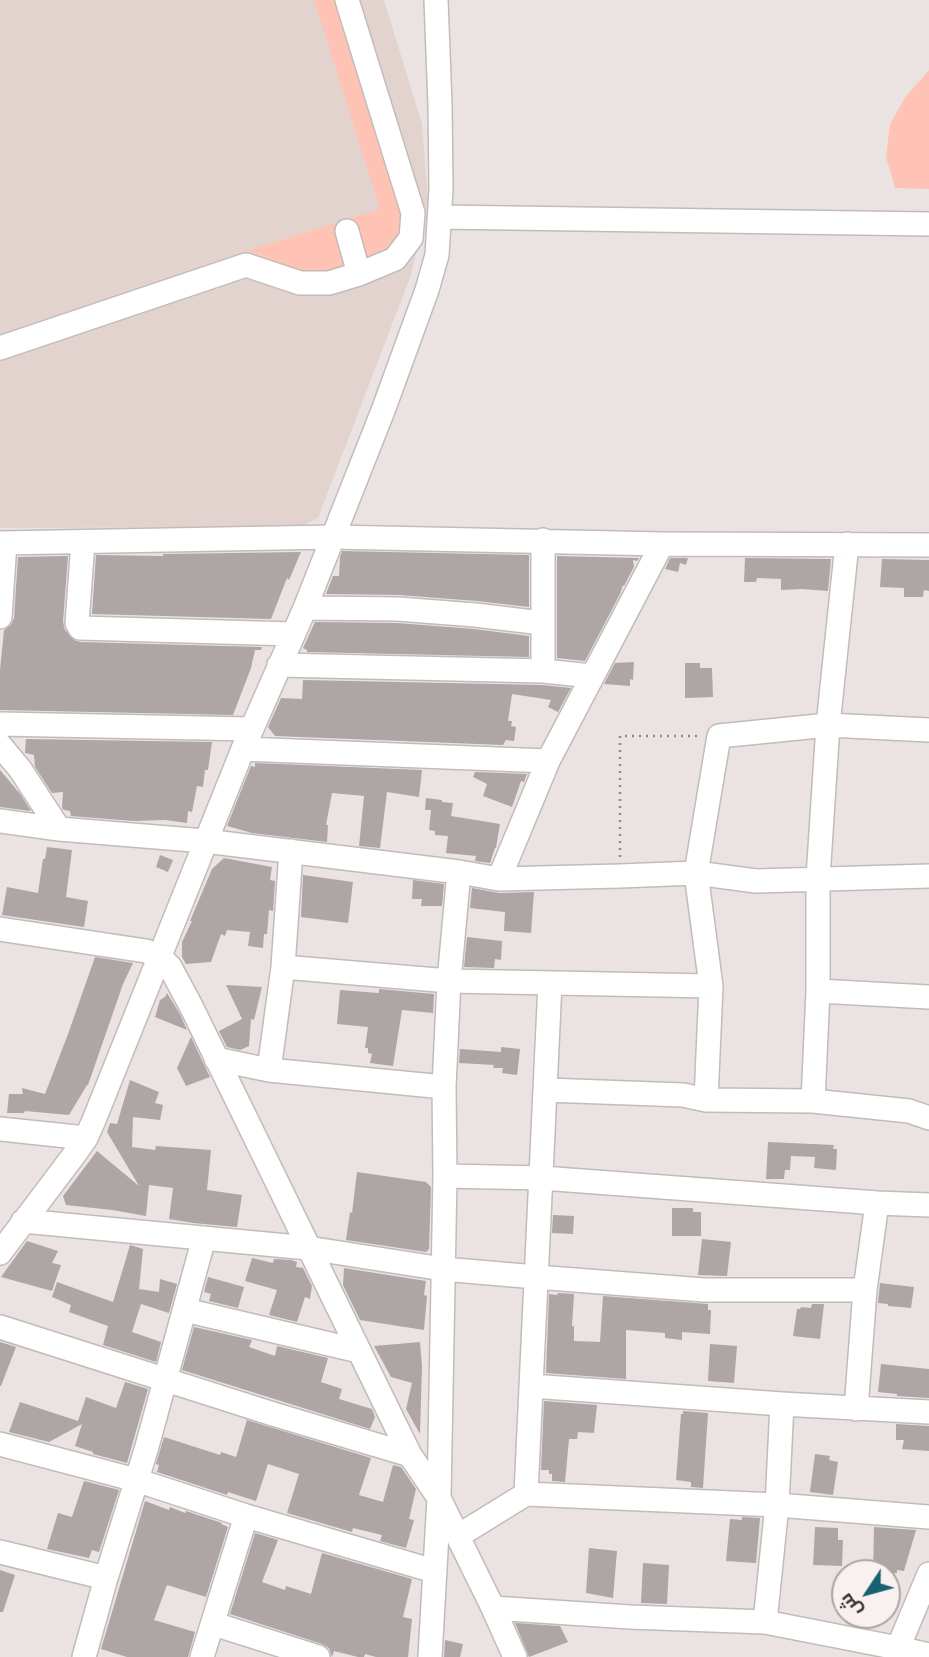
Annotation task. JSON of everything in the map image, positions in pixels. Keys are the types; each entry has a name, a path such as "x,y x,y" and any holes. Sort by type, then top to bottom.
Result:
{"street":[{"path":"0,348 246,264 300,283 329,283 395,259 411,238 412,213 347,0"},
{"path":"0,1253 86,1138 247,739 305,608 384,408 427,290 437,255 442,189 436,0"},
{"path":"440,218 929,224"},
{"path":"347,231 359,274"},
{"path":"0,617 2,543 333,537 662,544 929,545"},
{"path":"543,540 543,671"},
{"path":"83,542 77,623 80,628 293,634"},
{"path":"499,879 548,761 662,544"},
{"path":"813,1101 818,991 818,878 828,725 847,544"},
{"path":"305,608 398,609 542,623"},
{"path":"279,665 543,671 592,676"},
{"path":"0,724 548,761"},
{"path":"706,1100 711,986 696,873 719,736 828,725 929,730"},
{"path":"0,745 20,769 59,829"},
{"path":"0,821 59,829 205,841 499,879 696,873 756,881 929,876"},
{"path":"269,1070 283,967 291,851"},
{"path":"430,1657 439,1498 444,1087 459,872"},
{"path":"0,929 132,947 160,957 166,962 176,977 410,1455 439,1498 515,1657"},
{"path":"283,967 450,981 711,986"},
{"path":"526,1494 550,983"},
{"path":"818,991 929,997"},
{"path":"216,1059 269,1070 444,1087"},
{"path":"546,1090 683,1095 706,1100 813,1101 909,1111 929,1118"},
{"path":"0,1129 86,1138"},
{"path":"445,1176 542,1178 929,1205"},
{"path":"856,1409 865,1290 877,1203"},
{"path":"23,1222 308,1248 443,1269 536,1277 704,1290 865,1290"},
{"path":"84,1657 166,1379 204,1238"},
{"path":"185,1310 359,1351"},
{"path":"0,1327 410,1455"},
{"path":"531,1386 782,1405 929,1412"},
{"path":"765,1622 777,1505 782,1405"},
{"path":"0,1444 136,1480 246,1516 434,1571"},
{"path":"458,1536 526,1494 777,1505 929,1517"},
{"path":"202,1657 246,1516"},
{"path":"0,1552 106,1578"},
{"path":"898,1647 929,1574"},
{"path":"493,1608 765,1622 929,1655"},
{"path":"214,1624 318,1657"}],"path":[{"path":"620,876 620,736 719,736"}],"shaded area":[{"path":"0,0 384,0 422,124 428,201 411,275 318,518 300,527 0,528"},
{"path":"314,0 339,0 405,215 402,237 387,253 334,271 299,273 249,250 380,209"},
{"path":"929,70 929,189 895,188 886,157 890,124 906,96"}],"building":[{"path":"342,551 529,555 529,607 399,595 326,594 333,576 339,576"},
{"path":"301,552 289,580 287,578 271,619 92,614 96,555"},
{"path":"68,556 63,622 65,630 74,640 262,647 261,650 255,650 233,715 0,710 4,630 11,625 14,618 18,557"},
{"path":"557,556 639,558 637,561 633,560 634,567 585,661 557,658"},
{"path":"670,558 688,558 686,565 680,563 678,572 665,569"},
{"path":"745,558 831,559 828,591 781,590 781,579 757,578 756,582 744,582"},
{"path":"882,559 929,560 929,591 924,590 923,597 904,597 904,588 880,587"},
{"path":"315,622 397,623 529,636 529,657 307,652 303,648"},
{"path":"634,662 630,686 604,684 615,663"},
{"path":"685,663 700,663 700,668 712,668 713,697 685,698"},
{"path":"303,680 542,685 571,688 558,712 548,707 551,700 512,694 508,721 512,721 511,726 516,727 514,741 506,740 503,745 275,736 268,727 281,698 302,699"},
{"path":"26,739 212,742 203,787 197,786 192,812 188,811 187,823 71,816 70,811 62,808 63,792 52,793 35,767 34,755 25,753"},
{"path":"255,763 422,770 419,797 387,792 380,848 359,846 364,796 332,793 326,825 327,842 252,833 227,826 251,766 255,767"},
{"path":"0,770 21,795 31,811 0,807"},
{"path":"475,772 527,774 524,782 521,781 512,807 483,796 487,784 473,777"},
{"path":"426,798 453,803 451,816 500,824 490,863 475,861 476,856 446,853 448,836 435,835 435,831 429,830 431,810 425,810"},
{"path":"47,847 72,850 66,897 88,901 84,927 2,915 7,887 38,893"},
{"path":"160,855 173,860 168,872 156,867"},
{"path":"224,858 272,867 270,880 275,881 273,911 269,910 263,948 248,946 250,932 227,930 225,936 221,934 211,962 186,964 182,957 182,942 212,869"},
{"path":"303,875 353,882 348,923 301,917"},
{"path":"413,880 444,884 442,906 421,906 422,899 412,899"},
{"path":"472,888 499,893 534,892 531,933 504,931 505,912 470,908"},
{"path":"467,937 502,941 501,960 495,959 494,968 464,967"},
{"path":"95,957 133,963 123,984 88,1085 69,1115 25,1111 7,1113 9,1094 23,1094 22,1088 45,1094"},
{"path":"226,985 262,987 254,1020 251,1019 249,1046 240,1050 227,1047 219,1031 242,1019"},
{"path":"379,989 434,994 433,1013 402,1010 393,1066 370,1063 372,1054 365,1048 368,1027 337,1024 340,990 379,993"},
{"path":"167,993 187,1030 155,1017 160,1000"},
{"path":"191,1037 210,1077 186,1086 177,1068"},
{"path":"501,1047 520,1049 517,1075 502,1073 503,1068 493,1068 494,1065 459,1063 460,1049 501,1052"},
{"path":"130,1080 159,1092 155,1103 163,1105 160,1120 133,1117 132,1147 155,1150 156,1146 211,1150 207,1190 242,1195 237,1227 169,1219 173,1188 149,1185 146,1216 66,1205 63,1196 97,1151 139,1186 107,1132 110,1123 117,1124"},
{"path":"768,1142 834,1145 833,1149 837,1149 836,1170 814,1168 815,1157 791,1156 790,1170 785,1170 784,1179 766,1179"},
{"path":"357,1172 426,1182 431,1187 429,1249 426,1252 346,1240"},
{"path":"672,1208 693,1208 693,1212 701,1212 701,1236 672,1236"},
{"path":"553,1215 574,1216 573,1234 552,1233"},
{"path":"702,1239 731,1242 727,1276 698,1275"},
{"path":"27,1241 58,1251 52,1263 61,1265 52,1291 1,1277"},
{"path":"130,1245 143,1249 139,1289 159,1292 160,1279 177,1284 169,1313 141,1304 132,1332 161,1342 156,1362 103,1345 108,1326 69,1312 71,1305 52,1297 57,1282 113,1302"},
{"path":"252,1258 273,1263 274,1259 291,1260 297,1262 296,1267 303,1268 312,1286 310,1299 305,1297 297,1322 269,1315 277,1290 245,1281"},
{"path":"344,1268 426,1281 424,1330 360,1320 343,1285"},
{"path":"208,1277 244,1287 238,1308 209,1301 211,1294 204,1292"},
{"path":"880,1283 914,1287 911,1308 878,1303"},
{"path":"549,1294 574,1294 574,1341 600,1342 603,1296 708,1304 708,1310 711,1310 710,1334 682,1332 682,1340 665,1338 665,1333 626,1330 626,1379 546,1373"},
{"path":"812,1304 824,1304 820,1339 793,1336 797,1309 811,1308"},
{"path":"194,1327 252,1340 249,1347 275,1356 277,1346 328,1358 321,1382 342,1389 339,1399 372,1409 375,1417 370,1429 182,1370"},
{"path":"0,1342 16,1347 1,1386 0,1386"},
{"path":"420,1342 420,1434 406,1409 412,1383 391,1377 374,1346"},
{"path":"710,1344 737,1346 734,1383 708,1381"},
{"path":"881,1364 929,1369 929,1398 878,1392"},
{"path":"125,1382 148,1389 127,1463 75,1446 82,1424 49,1442 9,1432 20,1402 78,1421 86,1397 116,1408"},
{"path":"544,1401 597,1405 594,1433 578,1432 577,1439 569,1439 565,1482 552,1481 549,1470 541,1470"},
{"path":"683,1411 708,1413 703,1488 691,1487 691,1482 676,1480"},
{"path":"247,1420 371,1458 359,1495 383,1502 393,1465 401,1467 416,1489 409,1519 414,1520 406,1548 380,1541 382,1535 353,1528 352,1532 287,1513 299,1474 268,1464 256,1501 228,1492 227,1495 157,1472 159,1465 156,1464 164,1437 220,1455 221,1452 236,1457"},
{"path":"896,1424 929,1426 929,1451 902,1449 904,1440 896,1440"},
{"path":"815,1454 830,1456 829,1460 838,1462 833,1495 810,1492"},
{"path":"84,1481 119,1490 99,1552 92,1550 89,1558 47,1549 58,1513 72,1517"},
{"path":"145,1501 169,1510 170,1507 185,1513 186,1511 228,1527 206,1597 167,1585 154,1620 195,1632 188,1657 127,1657 101,1649"},
{"path":"742,1517 760,1518 756,1563 726,1561 730,1519 742,1520"},
{"path":"815,1527 838,1528 838,1540 843,1540 842,1559 831,1559 831,1566 813,1565"},
{"path":"874,1527 916,1530 904,1571 901,1571 901,1559 873,1559"},
{"path":"255,1533 278,1540 262,1582 285,1590 286,1586 311,1594 322,1553 412,1579 403,1617 412,1619 408,1657 376,1657 365,1654 364,1657 358,1657 334,1651 332,1657 329,1648 322,1644 230,1614"},
{"path":"589,1548 617,1551 613,1598 586,1593"},
{"path":"643,1563 669,1565 667,1604 641,1603"},
{"path":"0,1570 15,1575 3,1612 0,1612"},
{"path":"515,1623 560,1626 568,1642 529,1657"},
{"path":"445,1640 463,1644 460,1657 444,1657"}]}
